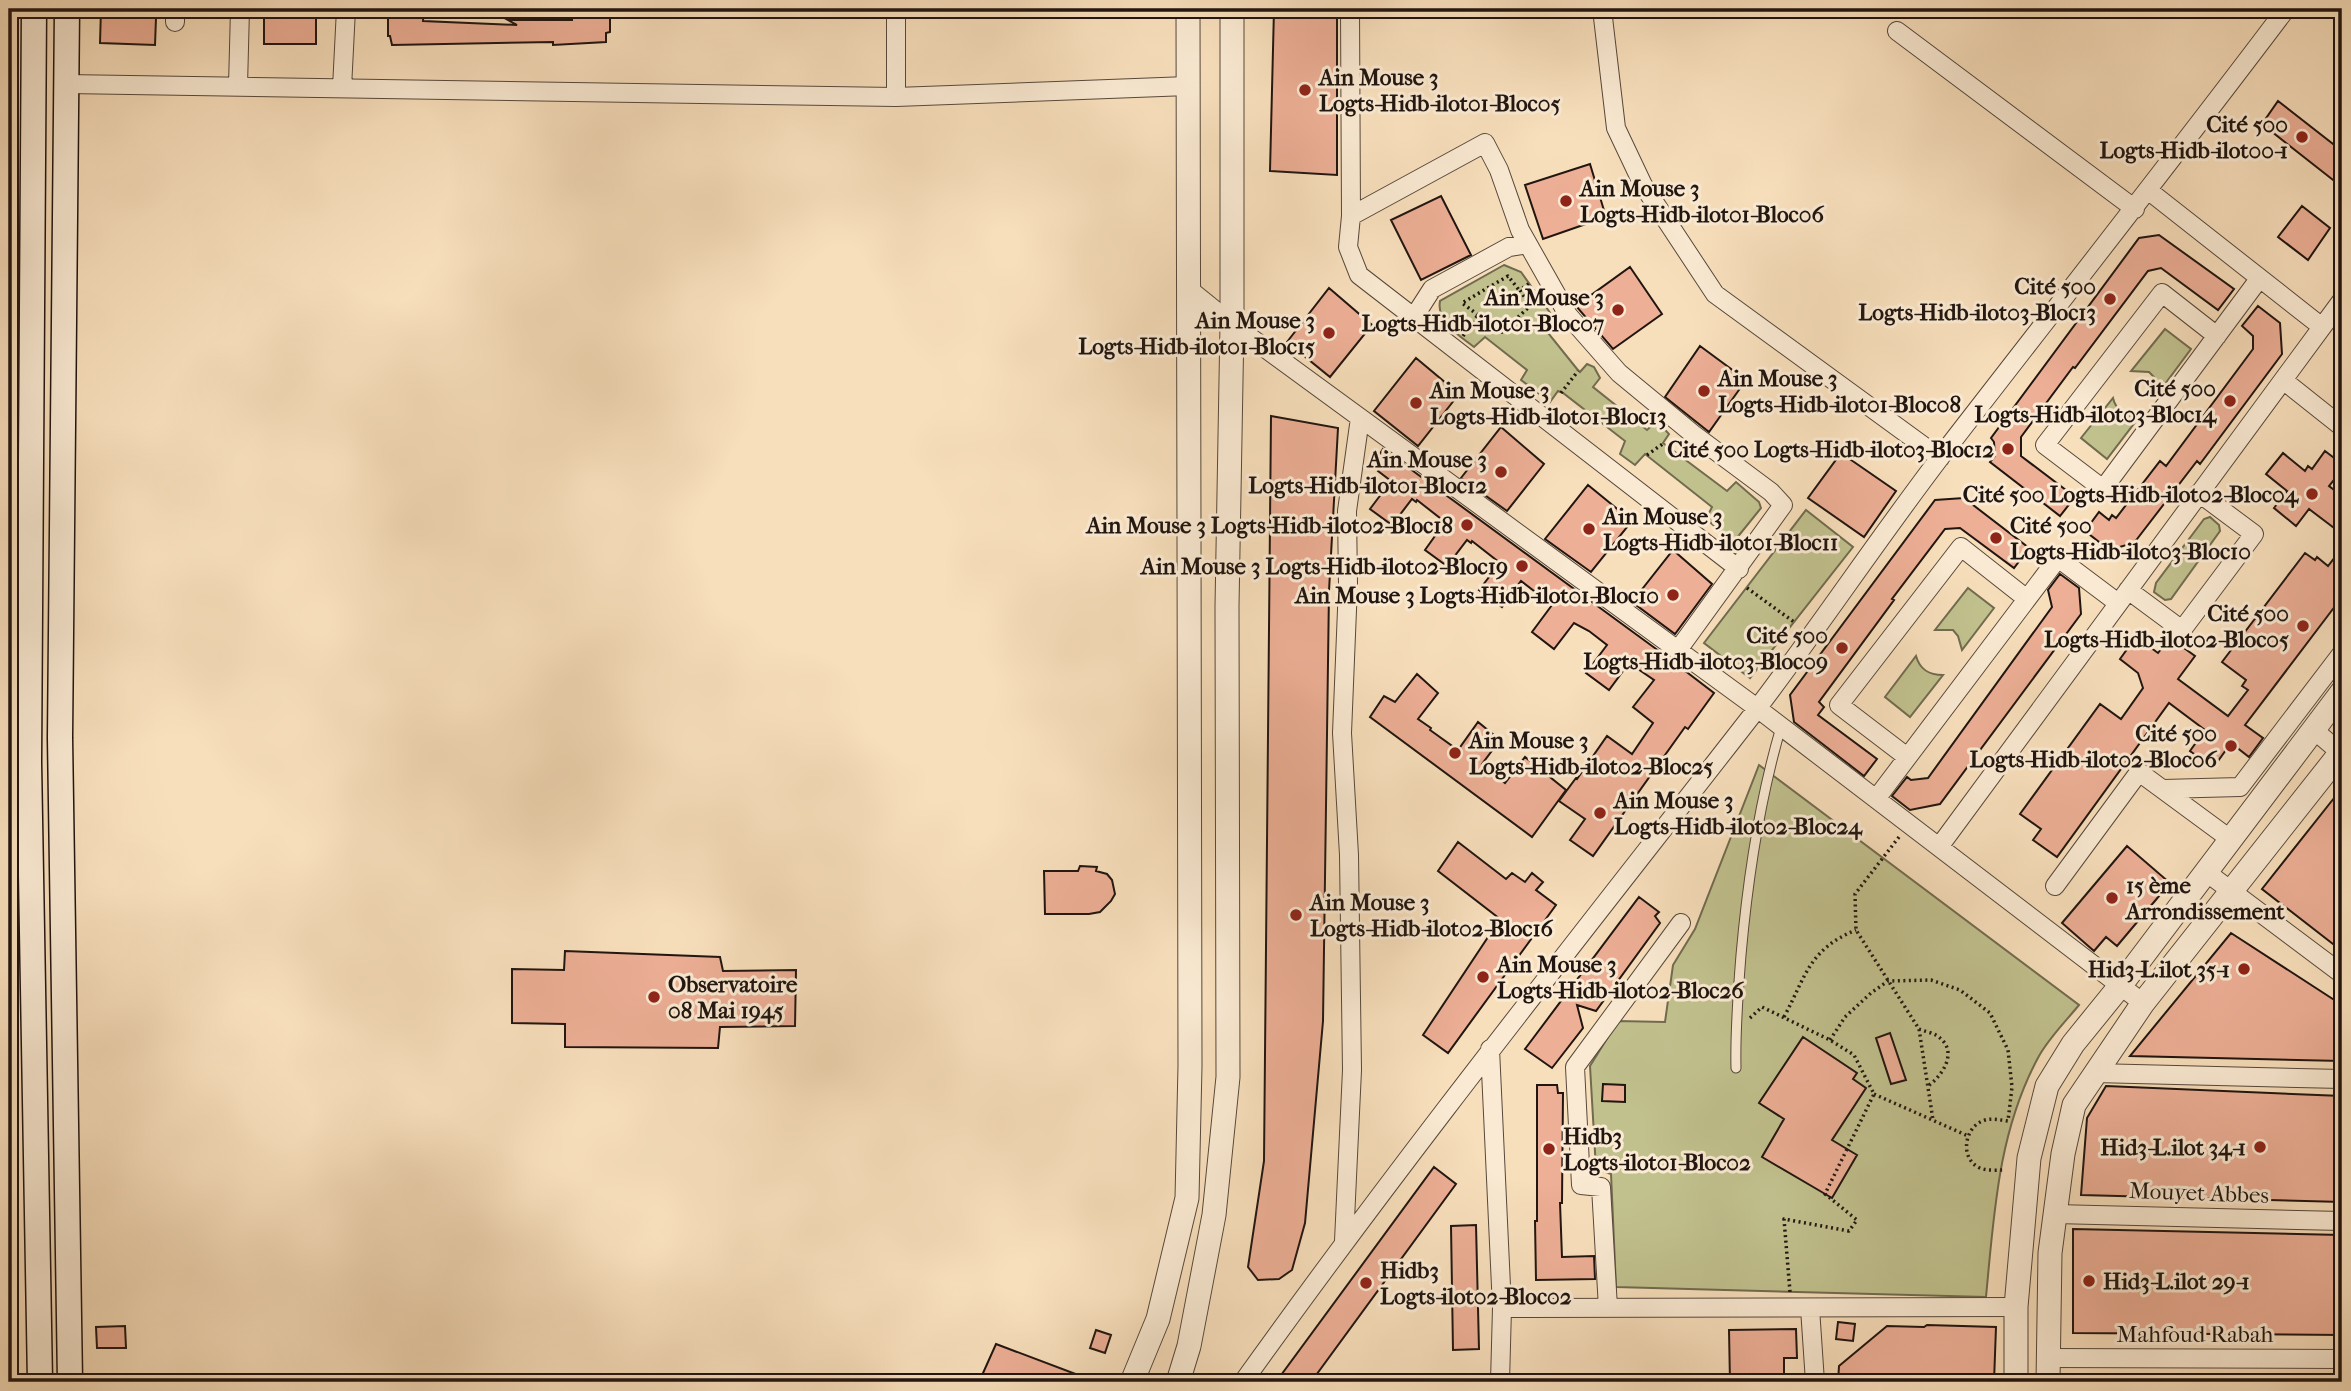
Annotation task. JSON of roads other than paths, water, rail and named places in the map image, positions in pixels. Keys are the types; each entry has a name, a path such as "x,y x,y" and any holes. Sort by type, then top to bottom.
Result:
{"main road":[{"path":"34,9 29,762 40,1382"},
{"path":"67,9 60,738 70,1382"}],"street":[{"path":"238,86 240,9"},
{"path":"342,88 346,9"},
{"path":"896,9 896,97"},
{"path":"1132,1382 1158,1319 1187,1198 1190,1066 1188,9"},
{"path":"1178,1382 1189,1346 1214,1215 1228,1077 1227,606 1232,324 1232,9"},
{"path":"1350,9 1351,216 1348,247 1359,275 1739,569"},
{"path":"1602,9 1616,128 1643,185 1715,294 1940,458"},
{"path":"1243,1382 1344,1241 1490,1049 1757,708 1940,458 2149,191 2286,9"},
{"path":"1897,31 2135,209"},
{"path":"66,84 896,97 1188,86"},
{"path":"1351,216 1485,144 1499,170 1520,230 1568,315 1619,373 1693,434 1771,492 1783,505 1678,650"},
{"path":"2149,191 2322,327"},
{"path":"1414,317 1432,289 1508,247 1528,244"},
{"path":"2217,336 2161,293 2045,445 2103,489 2217,336 2259,279"},
{"path":"1190,290 1232,324 1757,708 2143,1003"},
{"path":"1938,847 2342,300"},
{"path":"2283,380 2342,427"},
{"path":"1344,1241 1352,1070 1349,855 1342,733 1348,585 1346,511 1360,418"},
{"path":"1876,799 2058,558 2182,630 2254,534 2199,493"},
{"path":"1907,757 1839,705 1961,547 2027,599"},
{"path":"2163,789 2240,787 2342,653"},
{"path":"2015,1382 2015,1307 2029,1158 2047,1086 2073,1044 2120,986 2342,692"},
{"path":"2048,1382 2050,1253 2063,1154 2074,1104 2143,1003 2342,752 2314,730"},
{"path":"2055,886 2139,772 2230,839"},
{"path":"2206,872 2342,974"},
{"path":"1608,1308 1601,1186 1581,1185 1575,1067 1681,923"},
{"path":"1490,1049 1502,1308 1500,1382"},
{"path":"2094,1073 2342,1079"},
{"name":"Mouyet Abbes","path":"2055,1214 2342,1222"},
{"path":"1502,1308 2015,1307"},
{"path":"1810,1308 1815,1382"},
{"name":"Mahfoud Rabah","path":"2049,1357 2342,1359"}],"lane":[{"path":"1736,1068 1735,1032 1748,888 1764,784 1781,727"}],"place":[{"name":"Ain Mouse 3 Logts-Hidb-ilot01-Bloc05","path":"1305,90"},
{"name":"Cité 500 Logts-Hidb-ilot00-1","path":"2302,137"},
{"name":"Ain Mouse 3 Logts-Hidb-ilot01-Bloc06","path":"1566,201"},
{"name":"Cité 500 Logts-Hidb-ilot03-Bloc13","path":"2110,299"},
{"name":"Ain Mouse 3 Logts-Hidb-ilot01-Bloc07","path":"1618,310"},
{"name":"Ain Mouse 3 Logts-Hidb-ilot01-Bloc15","path":"1329,333"},
{"name":"Ain Mouse 3 Logts-Hidb-ilot01-Bloc08","path":"1704,391"},
{"name":"Cité 500 Logts-Hidb-ilot03-Bloc14","path":"2230,401"},
{"name":"Ain Mouse 3 Logts-Hidb-ilot01-Bloc13","path":"1416,403"},
{"name":"Cité 500 Logts-Hidb-ilot03-Bloc12","path":"2008,449"},
{"name":"Ain Mouse 3 Logts-Hidb-ilot01-Bloc12","path":"1501,472"},
{"name":"Cité 500 Logts-Hidb-ilot02-Bloc04","path":"2312,494"},
{"name":"Ain Mouse 3 Logts-Hidb-ilot02-Bloc18","path":"1467,525"},
{"name":"Ain Mouse 3 Logts-Hidb-ilot01-Bloc11","path":"1589,529"},
{"name":"Cité 500 Logts-Hidb-ilot03-Bloc10","path":"1996,538"},
{"name":"Ain Mouse 3 Logts-Hidb-ilot02-Bloc19","path":"1522,566"},
{"name":"Ain Mouse 3 Logts-Hidb-ilot01-Bloc10","path":"1673,595"},
{"name":"Cité 500 Logts-Hidb-ilot02-Bloc05","path":"2303,626"},
{"name":"Cité 500 Logts-Hidb-ilot03-Bloc09","path":"1842,648"},
{"name":"Cité 500 Logts-Hidb-ilot02-Bloc06","path":"2231,746"},
{"name":"Ain Mouse 3 Logts-Hidb-ilot02-Bloc25","path":"1455,753"},
{"name":"Ain Mouse 3 Logts-Hidb-ilot02-Bloc24","path":"1600,813"},
{"name":"15 ème Arrondissement","path":"2112,898"},
{"name":"Ain Mouse 3 Logts-Hidb-ilot02-Bloc16","path":"1296,915"},
{"name":"Hid3-L.ilot 35-1","path":"2244,969"},
{"name":"Ain Mouse 3 Logts-Hidb-ilot02-Bloc26","path":"1483,977"},
{"name":"Observatoire 08 Mai 1945","path":"654,997"},
{"name":"Hid3-L.ilot 34-1","path":"2260,1147"},
{"name":"Hidb3 Logts-ilot01-Bloc02","path":"1549,1149"},
{"name":"Hid3-L.ilot 29-1","path":"2089,1281"},
{"name":"Hidb3 Logts-ilot02-Bloc02","path":"1366,1283"}]}
